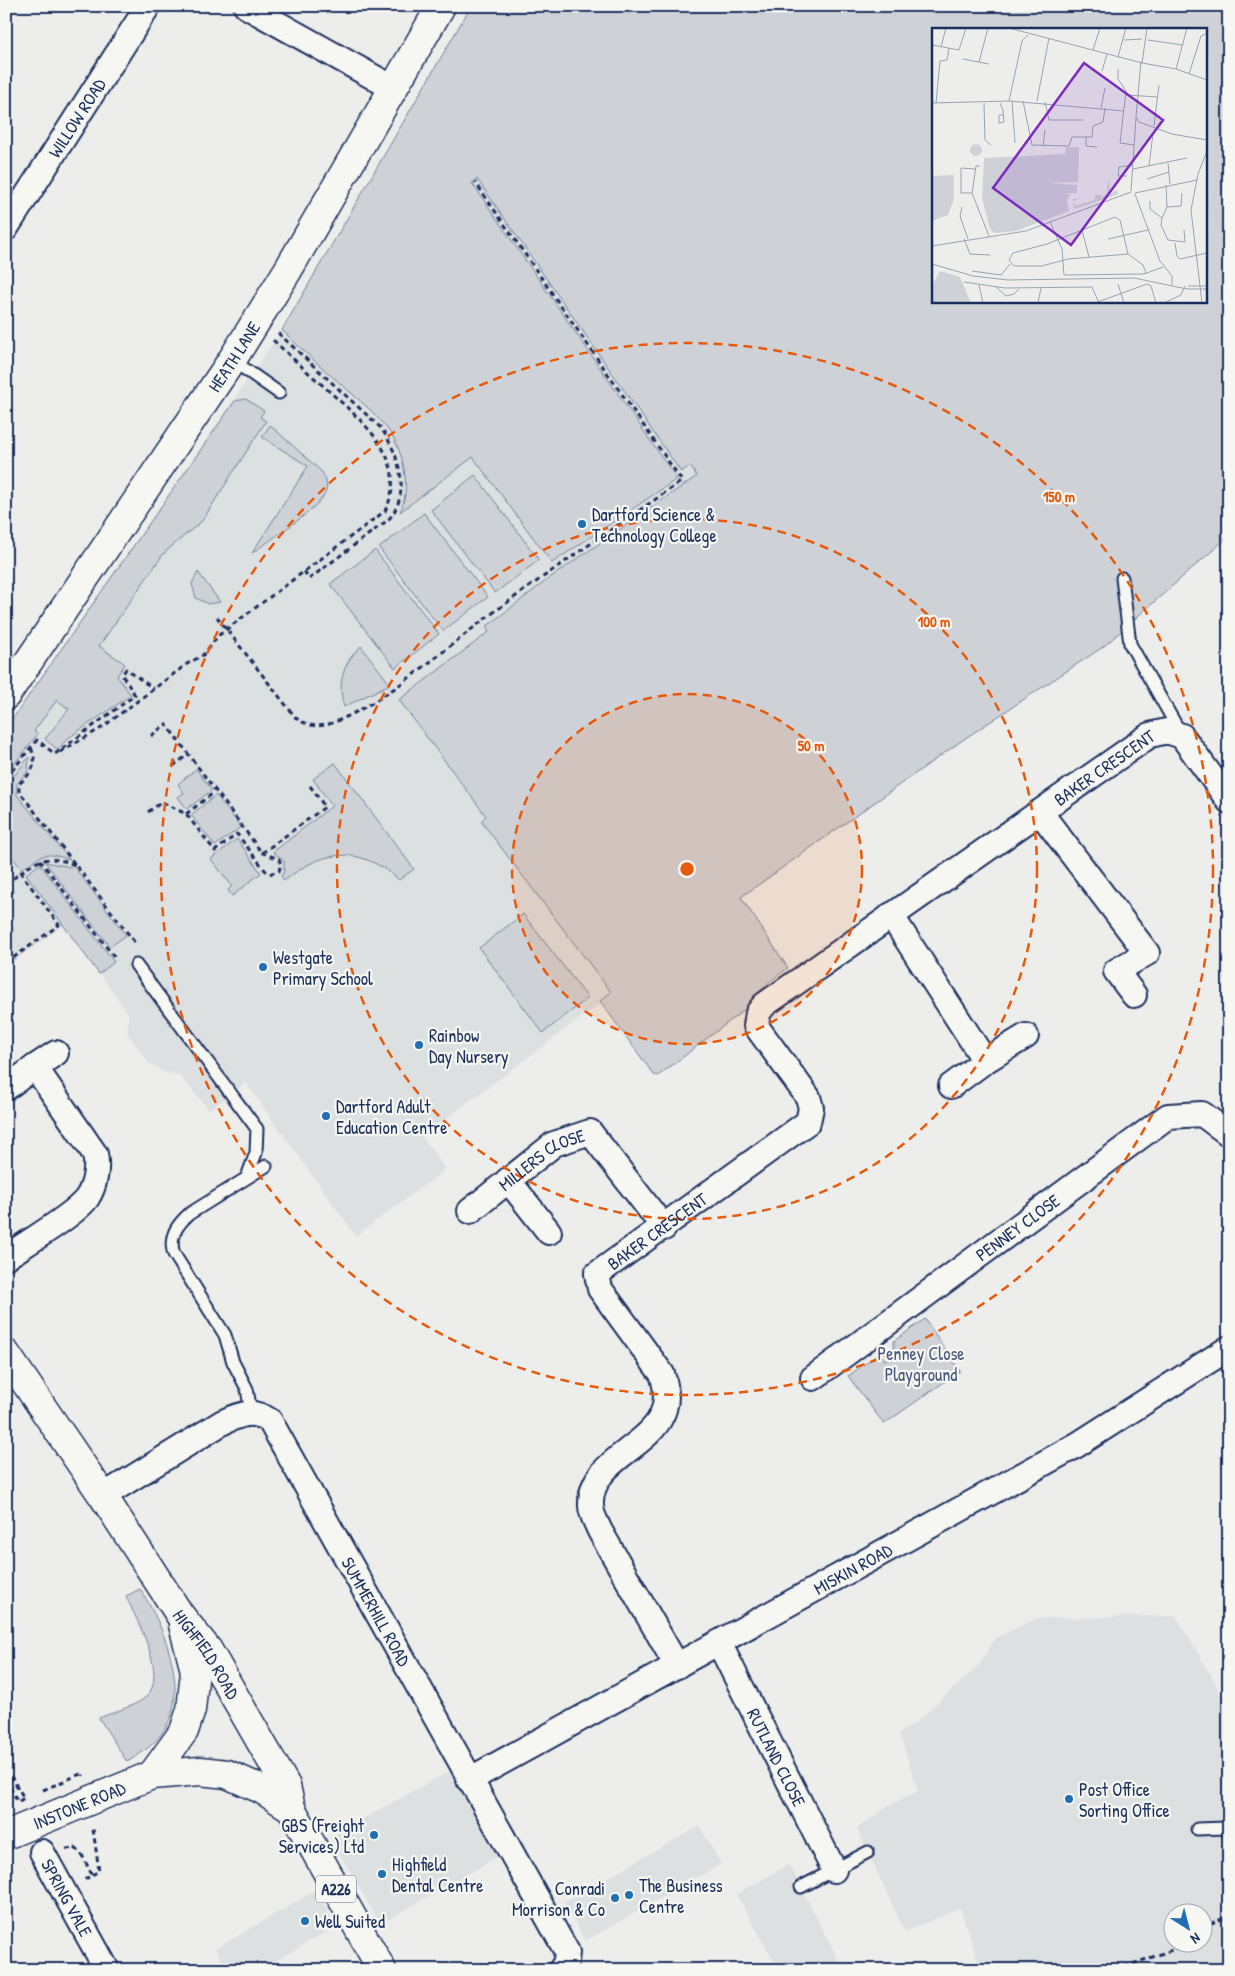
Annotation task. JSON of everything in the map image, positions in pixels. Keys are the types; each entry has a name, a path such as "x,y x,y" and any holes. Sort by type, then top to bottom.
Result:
{"street":[{"name":"WILLOW ROAD","path":"6,228 148,6"},
{"path":"246,6 393,88"},
{"name":"HEATH LANE","path":"6,695 232,360 288,270 441,6"},
{"name":"BAKER CRESCENT","path":"677,1666 600,1531 591,1508 592,1488 602,1471 643,1440 656,1427 666,1406 667,1387 662,1374 600,1289 597,1274 664,1228 808,1122 810,1108 808,1097 756,1026 758,1013 764,1005 1150,735 1167,731 1182,736 1229,801"},
{"name":"BAKER CRESCENT","path":"1040,812 1148,953 1116,971 1134,995"},
{"path":"892,915 985,1061"},
{"path":"952,1086 985,1061 1026,1036"},
{"path":"6,1088 56,1053"},
{"path":"6,1257 80,1206 90,1192 95,1176 97,1162 95,1154 35,1067"},
{"name":"PENNEY CLOSE","path":"813,1378 1168,1116 1202,1114 1229,1134"},
{"name":"MILLERS CLOSE","path":"470,1211 554,1144 590,1132 664,1228"},
{"path":"508,1180 549,1232"},
{"name":"MISKIN ROAD","path":"469,1780 1077,1445 1229,1348"},
{"name":"HIGHFIELD ROAD","path":"6,1354 103,1496 180,1615 208,1650 286,1786 290,1808 382,1970"},
{"path":"103,1496 223,1422 251,1412"},
{"name":"SUMMERHILL ROAD","path":"251,1412 270,1421 566,1952 567,1967"},
{"path":"152,1775 184,1731 191,1710 195,1671 180,1615"},
{"name":"RUTLAND CLOSE","path":"719,1643 834,1870"},
{"name":"INSTONE ROAD","path":"6,1835 152,1775 200,1771 227,1774 261,1789 290,1808"},
{"name":"SPRING VALE","path":"51,1850 64,1892 107,1970"}],"lane":[{"path":"232,360 279,393"},
{"path":"1122,578 1130,644 1182,736"},
{"path":"136,965 256,1129 256,1153 247,1177"},
{"path":"251,1412 247,1388 233,1362 225,1335 174,1254 171,1244 173,1234 189,1214 266,1166"},
{"path":"1198,1829 1226,1828 1229,1836"},
{"path":"801,1887 868,1852"}],"path":[{"path":"218,617 296,718 304,725 318,727 334,723 392,689 550,571 682,481 475,182"},
{"path":"256,319 381,428 389,440 400,471 399,503 392,516 309,579 304,572"},
{"path":"6,778 37,740 55,754 100,729 187,664 203,656 227,629 385,511 391,490 388,463 379,441 362,420 256,319"},
{"path":"60,752 70,742 135,695 122,675 126,669 154,690"},
{"path":"148,812 162,802 186,814 214,851 237,834 264,870 269,874 279,871 281,864 279,859 262,853 166,724 151,736"},
{"path":"31,748 35,758 35,765 31,773 18,784 19,791 136,944"},
{"path":"173,766 189,754"},
{"path":"262,853 325,807 308,783"},
{"path":"186,814 216,791"},
{"path":"6,884 40,860 51,858 76,865"},
{"path":"40,860 115,958"},
{"path":"6,872 14,878"},
{"path":"6,963 59,925 21,873"},
{"path":"6,1768 24,1798 18,1802 6,1780"},
{"path":"64,1892 99,1871 93,1829"},
{"path":"51,1850 78,1850 92,1875"},
{"path":"1212,1923 1229,1916"},
{"path":"1116,1970 1162,1954"}],"shaded area":[{"name":"Dartford Science & Technology College","path":"471,6 1103,647 967,737 741,898 422,1137 446,1169 356,1236 246,1083 209,1110 179,1075 163,1072 148,1062 128,1034 128,1013 64,925 6,967 6,728 282,330"},
{"path":"1176,1616 1214,1680 1229,1714 1229,1970 981,1970 960,1908 905,1932 857,1829 887,1806 918,1791 899,1733 914,1724 978,1666 995,1638 1037,1618"},
{"path":"451,1770 499,1856 380,1924 330,1837"},
{"path":"700,1826 721,1864 585,1941 563,1902"},
{"path":"789,1864 841,1965 830,1970 779,1970 736,1894"},
{"path":"316,1890 336,1926 260,1970 227,1970 215,1949"}],"green space":[{"name":"Dartford Science & Technology College","path":"471,6 1229,6 1229,536 1103,647 967,737 741,897 788,968 763,988 752,1004 658,1076 654,1075 600,1001 611,992 481,821 486,816 399,700 489,632 486,627 551,577 697,476 690,466 681,472 477,179 472,183 677,479 552,563 473,457 400,512 405,493 405,482 402,461 396,442 380,420 368,408 282,330"},
{"path":"246,399 264,411 260,417 266,421 202,521 164,553 99,646 125,664 117,676 131,695 67,739 58,750 45,739 69,709 57,700 34,731 38,734 6,774 6,728 235,401"},
{"path":"270,425 322,472 327,488 323,498 305,514 252,553 308,466 262,437"},
{"path":"475,475 539,560 495,593 431,510"},
{"path":"424,513 488,597 443,631 379,548"},
{"path":"375,550 439,634 395,668 330,584"},
{"path":"198,572 220,602 208,604 196,598 192,584"},
{"path":"361,646 390,684 344,707 341,690 343,674 350,659"},
{"path":"29,757 28,771 17,784 17,795 70,860 49,855 40,857 22,869 6,850 6,786"},
{"path":"335,763 414,869 399,880 370,861 355,856 341,855 313,862 298,870 284,881 281,876 284,872 284,861 273,852 332,806 313,779"},
{"path":"196,769 212,790 187,809 178,797 184,793 178,784"},
{"path":"216,795 241,827 215,846 191,815"},
{"path":"237,839 261,873 232,896 228,890 232,886 211,859"},
{"path":"45,862 75,868 126,935 110,947"},
{"path":"40,864 114,962 99,974 26,874"},
{"path":"523,914 588,998 543,1033 479,948"},
{"name":"Penney Close Playground","path":"925,1319 960,1371 884,1424 848,1376 880,1353 885,1360 894,1354 894,1341"},
{"path":"140,1589 158,1621 165,1640 175,1680 175,1699 171,1717 162,1733 150,1746 127,1762 99,1718 142,1700 152,1687 154,1675 148,1647 126,1596"}],"place":[{"name":"Dartford Science & Technology College","path":"582,524"},
{"name":"Westgate Primary School","path":"263,967"},
{"name":"Rainbow Day Nursery","path":"419,1045"},
{"name":"Dartford Adult Education Centre","path":"326,1116"},
{"name":"Post Office Sorting Office","path":"1069,1799"},
{"name":"GBS (Freight Services) Ltd","path":"374,1835"},
{"name":"Highfield Dental Centre","path":"382,1874"},
{"name":"The Business Centre","path":"629,1895"},
{"name":"Conradi Morrison & Co","path":"615,1898"},
{"name":"Well Suited","path":"305,1921"}]}
